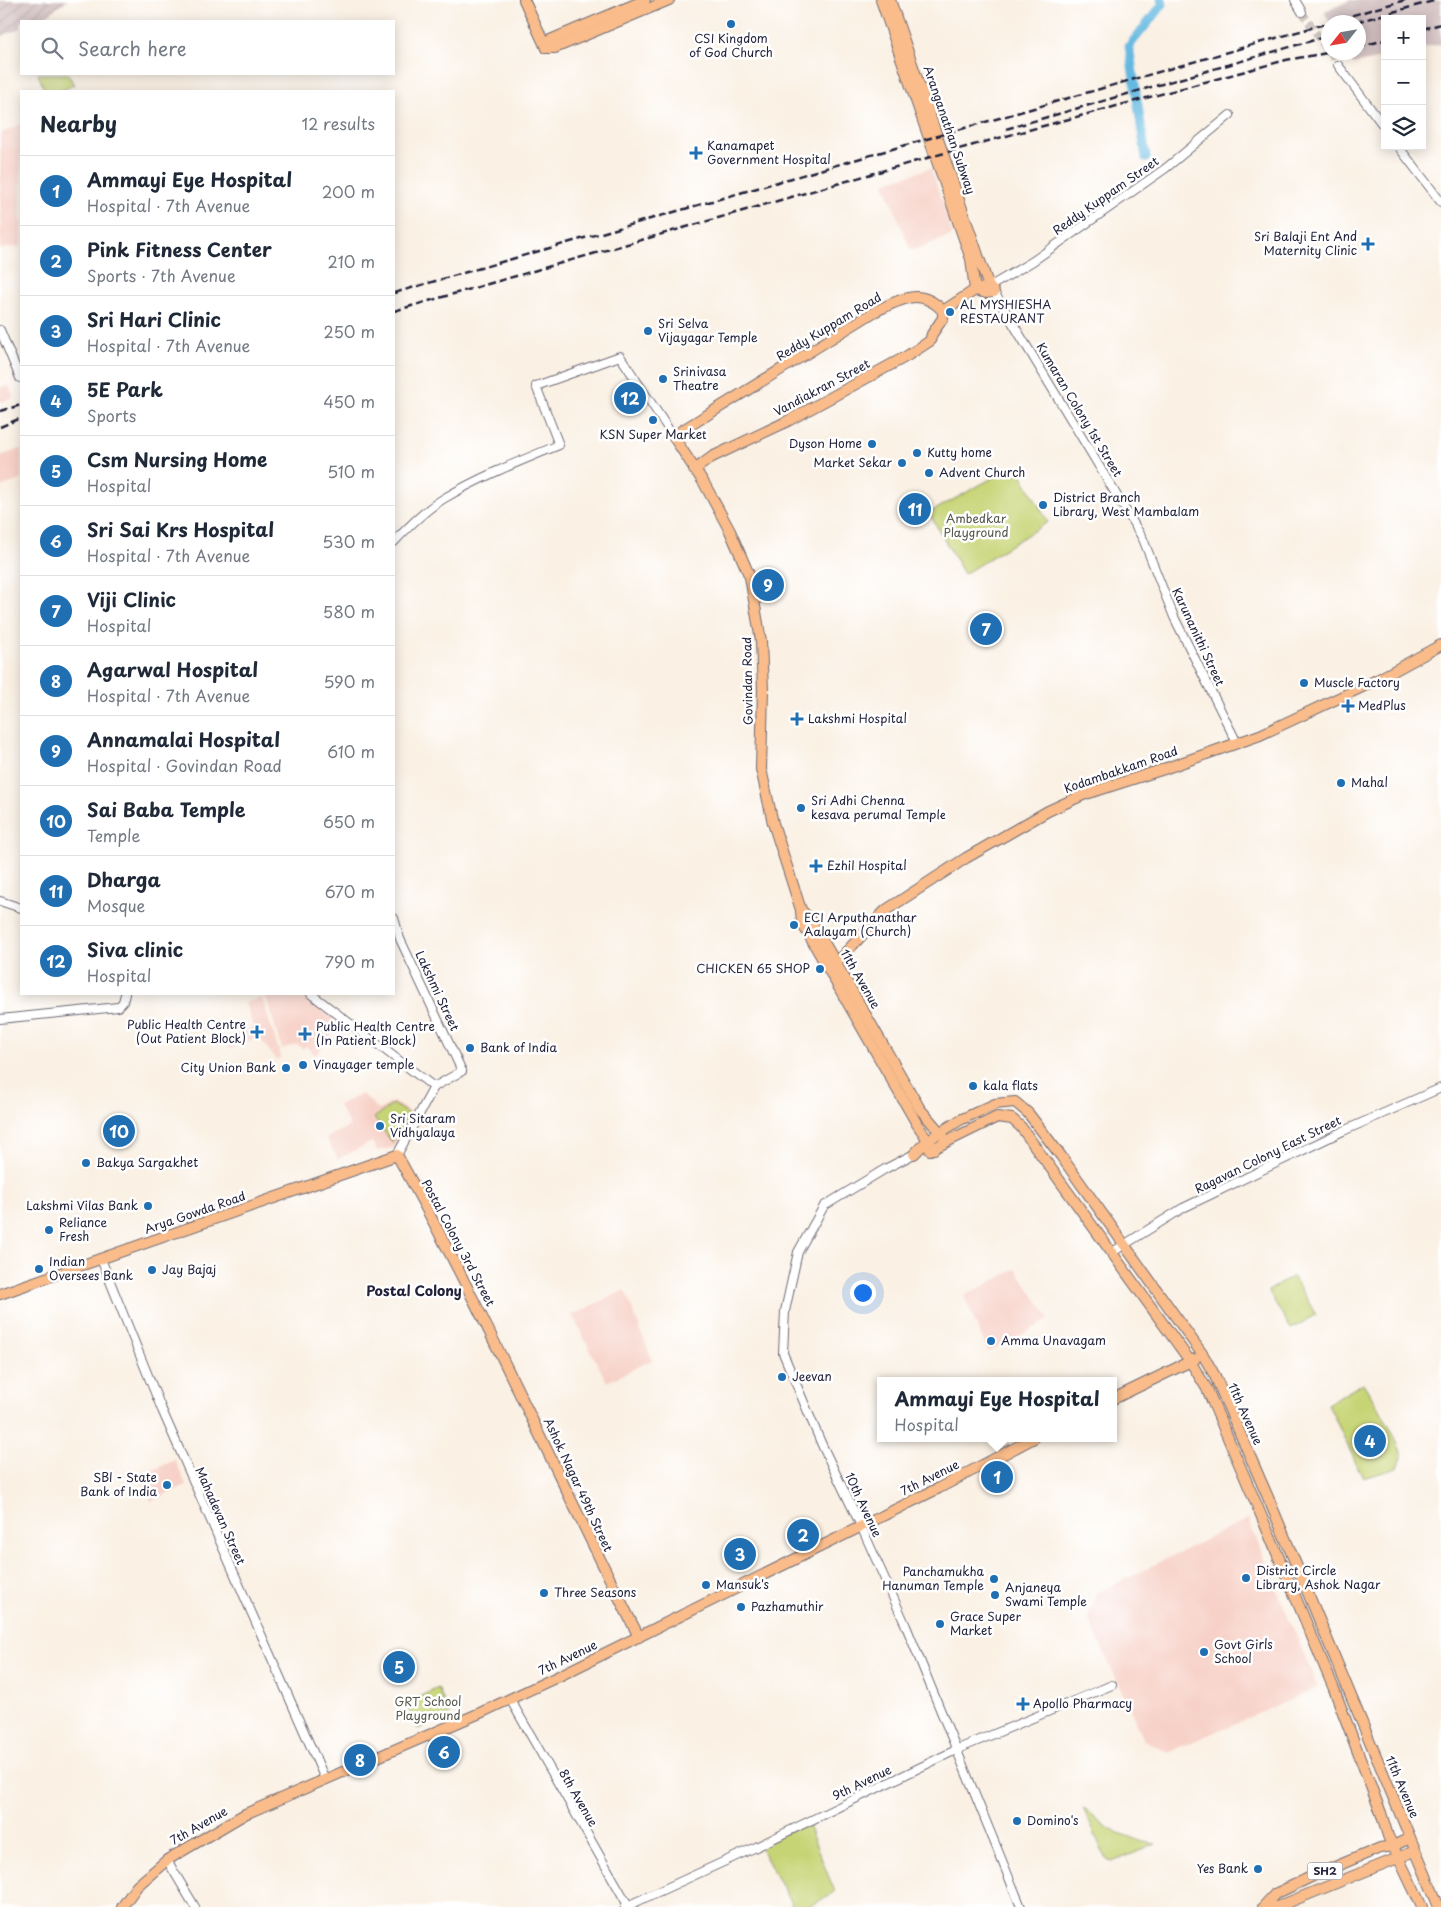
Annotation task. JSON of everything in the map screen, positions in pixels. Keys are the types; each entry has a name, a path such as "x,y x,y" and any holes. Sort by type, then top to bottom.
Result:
{"main road":[{"path":"524,0 546,48"},
{"path":"546,48 550,40 645,0"},
{"path":"546,48 555,48 669,0"},
{"path":"881,0 971,259 975,290"},
{"name":"Aranganathan Subway","path":"890,0 992,289"},
{"path":"942,311 975,290 992,289"},
{"name":"Reddy Kuppam Road","path":"672,436 874,312 900,300 917,296 933,300 942,311"},
{"name":"Vandiakran Street","path":"694,470 712,457 784,423 907,356 930,341 932,334 943,318 942,311"},
{"name":"Govindan Road","path":"672,436 704,483 730,531 750,577 761,641 763,690 761,770 771,815 801,910"},
{"name":"Kodambakkam Road","path":"833,966 886,910 966,858 1040,815 1083,795 1260,735 1349,694 1441,645"},
{"name":"11th Avenue","path":"801,910 811,920 833,966 917,1124 934,1149"},
{"name":"11th Avenue","path":"833,966 920,1109 940,1133 950,1141"},
{"name":"11th Avenue","path":"914,1154 928,1140 960,1120 995,1104 1015,1102 1028,1113 1045,1135 1203,1355 1215,1376 1270,1502 1439,1907"},
{"name":"11th Avenue","path":"914,1154 934,1149 997,1117 1012,1119 1028,1135 1190,1361 1207,1389 1334,1689 1382,1813 1390,1841 1422,1907"},
{"name":"Arya Gowda Road","path":"0,1294 397,1155"},
{"name":"Postal Colony 3rd Street","path":"397,1155 496,1342"},
{"name":"Ashok Nagar 49th Street","path":"496,1342 588,1538 639,1637"},
{"path":"1117,1397 1203,1355"},
{"name":"7th Avenue","path":"122,1907 137,1886 167,1860 245,1814 510,1699 862,1526 1026,1442"},
{"name":"SH2","path":"1264,1906 1275,1894 1380,1848 1390,1841 1410,1838"},
{"path":"1264,1906 1277,1907 1415,1851"}],"street":[{"path":"1295,0 1302,12"},
{"path":"1338,65 1381,123"},
{"name":"Reddy Kuppam Street","path":"992,289 1166,168 1230,115"},
{"path":"1401,150 1441,202"},
{"name":"Kumaran Colony 1st Street","path":"992,289 1143,539"},
{"path":"1,331 20,378"},
{"path":"395,541 408,527 443,499 484,478 559,445 536,386 620,356 672,436"},
{"name":"Karunanithi Street","path":"1143,539 1174,617 1237,743"},
{"path":"0,901 20,908"},
{"name":"Lakshmi Street","path":"395,922 400,939 462,1071 434,1087"},
{"path":"0,1019 118,1007 122,1004 124,995"},
{"path":"313,995 434,1087 397,1155"},
{"name":"Ragavan Colony East Street","path":"1111,1253 1183,1208 1292,1155 1441,1088"},
{"name":"10th Avenue","path":"914,1154 885,1169 824,1206 798,1252 785,1310 784,1354 822,1444 862,1526 958,1749 1021,1907"},
{"name":"Mahadevan Street","path":"101,1259 162,1410 325,1779"},
{"name":"9th Avenue","path":"627,1907 958,1749 1112,1685"},
{"name":"8th Avenue","path":"510,1699 627,1907"},
{"path":"167,1860 194,1907"}],"shaded area":[{"path":"68,0 38,20 20,20 20,28 0,37 0,1"},
{"path":"1351,0 1441,0 1441,44 1426,47 1426,15 1381,15 1381,58 1353,64 1350,60 1366,60 1366,15 1326,15 1324,12"},
{"path":"20,124 20,246 0,249 0,134"},
{"path":"931,168 953,235 911,251 884,183"},
{"path":"9,385 13,398 0,402 0,388"},
{"path":"20,449 20,480 0,487 0,456"},
{"name":"Public Health Centre (In Patient Block)","path":"304,995 340,1024 316,1055 305,1046 303,1049 297,1044 282,1049 266,997"},
{"name":"Public Health Centre (Out Patient Block)","path":"262,998 281,1057 276,1060 259,1037 229,1049 226,1039 253,1027 245,1002"},
{"name":"Sri Sitaram Vidhyalaya","path":"362,1094 379,1110 393,1102 416,1116 402,1143 393,1148 377,1151 372,1142 338,1159 326,1138 350,1126 338,1105"},
{"path":"1016,1269 1048,1317 1047,1321 988,1352 964,1296"},
{"path":"625,1290 652,1360 607,1382 572,1315"},
{"path":"175,1460 186,1485 151,1501 140,1476"},
{"name":"Govt Girls School","path":"1248,1519 1318,1688 1168,1752 1144,1740 1088,1617 1097,1593"}],"green space":[{"path":"38,75 69,75 74,85 62,90 45,90"},
{"name":"Ambedkar Playground","path":"1016,465 1048,522 964,574 929,513"},
{"path":"393,1104 410,1115 392,1142 374,1118"},
{"path":"1293,1276 1316,1315 1291,1329 1268,1291"},
{"path":"1363,1383 1390,1427 1402,1454 1397,1468 1363,1478 1328,1404"},
{"name":"GRT School Playground","path":"438,1688 450,1714 418,1729 406,1703"},
{"path":"1083,1808 1111,1830 1143,1842 1157,1844 1112,1862 1106,1859"},
{"path":"807,1823 835,1892 808,1907 793,1907 759,1845"}],"waterway":[{"path":"1146,158 1129,46 1163,4 1161,0"}],"tunnel":[{"path":"1302,12 1321,40"},
{"path":"1335,60 1338,65"}],"railway":[{"path":"1353,15 1405,0"},
{"path":"1366,19 1437,0"},
{"path":"1426,28 1441,24"},
{"path":"395,293 1321,25"},
{"path":"1006,129 1321,38"},
{"path":"1366,45 1381,41"},
{"path":"395,311 955,150 1286,60 1321,54"},
{"path":"0,411 20,405"},
{"path":"0,427 20,418"}],"place":[{"name":"CSI Kingdom of God Church","path":"731,24"},
{"name":"Kanamapet Government Hospital","path":"696,153"},
{"name":"Sri Balaji Ent And Maternity Clinic","path":"1368,244"},
{"name":"AL MYSHIESHA RESTAURANT","path":"950,312"},
{"name":"Sri Selva Vijayagar Temple","path":"648,331"},
{"name":"Srinivasa Theatre","path":"663,379"},
{"name":"Siva clinic","path":"630,398"},
{"name":"KSN Super Market","path":"653,420"},
{"name":"Dyson Home","path":"872,444"},
{"name":"Kutty home","path":"917,453"},
{"name":"Market Sekar","path":"902,463"},
{"name":"Advent Church","path":"929,473"},
{"name":"District Branch Library, West Mambalam","path":"1043,505"},
{"name":"Dharga","path":"915,509"},
{"name":"Annamalai Hospital","path":"768,585"},
{"name":"Viji Clinic","path":"986,629"},
{"name":"Muscle Factory","path":"1304,683"},
{"name":"MedPlus","path":"1348,706"},
{"name":"Lakshmi Hospital","path":"797,719"},
{"name":"Mahal","path":"1341,783"},
{"name":"Sri Adhi Chenna kesava perumal Temple","path":"801,808"},
{"name":"Ezhil Hospital","path":"816,866"},
{"name":"ECI Arputhanathar Aalayam (Church)","path":"794,925"},
{"name":"CHICKEN 65 SHOP","path":"820,969"},
{"name":"Public Health Centre (Out Patient Block)","path":"257,1032"},
{"name":"Public Health Centre (In Patient Block)","path":"305,1034"},
{"name":"Bank of India","path":"470,1048"},
{"name":"Vinayager temple","path":"303,1065"},
{"name":"City Union Bank","path":"286,1068"},
{"name":"kala flats","path":"973,1086"},
{"name":"Sri Sitaram Vidhyalaya","path":"380,1126"},
{"name":"Sai Baba Temple","path":"119,1131"},
{"name":"Bakya Sargakhet","path":"86,1163"},
{"name":"Lakshmi Vilas Bank","path":"148,1206"},
{"name":"Reliance Fresh","path":"49,1230"},
{"name":"Indian Oversees Bank","path":"39,1269"},
{"name":"Jay Bajaj","path":"152,1270"},
{"name":"Amma Unavagam","path":"991,1341"},
{"name":"Jeevan","path":"782,1377"},
{"name":"5E Park","path":"1370,1441"},
{"name":"Ammayi Eye Hospital","path":"997,1477"},
{"name":"SBI - State Bank of India","path":"167,1485"},
{"name":"Pink Fitness Center","path":"803,1535"},
{"name":"Sri Hari Clinic","path":"740,1554"},
{"name":"District Circle Library, Ashok Nagar","path":"1246,1578"},
{"name":"Panchamukha Hanuman Temple","path":"994,1579"},
{"name":"Mansuk's","path":"706,1585"},
{"name":"Three Seasons","path":"544,1593"},
{"name":"Anjaneya Swami Temple","path":"995,1595"},
{"name":"Pazhamuthir","path":"741,1607"},
{"name":"Grace Super Market","path":"940,1624"},
{"name":"Govt Girls School","path":"1204,1652"},
{"name":"Csm Nursing Home","path":"399,1667"},
{"name":"Apollo Pharmacy","path":"1023,1704"},
{"name":"Sri Sai Krs Hospital","path":"444,1752"},
{"name":"Agarwal Hospital","path":"360,1760"},
{"name":"Domino's","path":"1017,1821"},
{"name":"Yes Bank","path":"1258,1869"}],"district":[{"name":"Postal Colony","path":"414,1291"}]}
